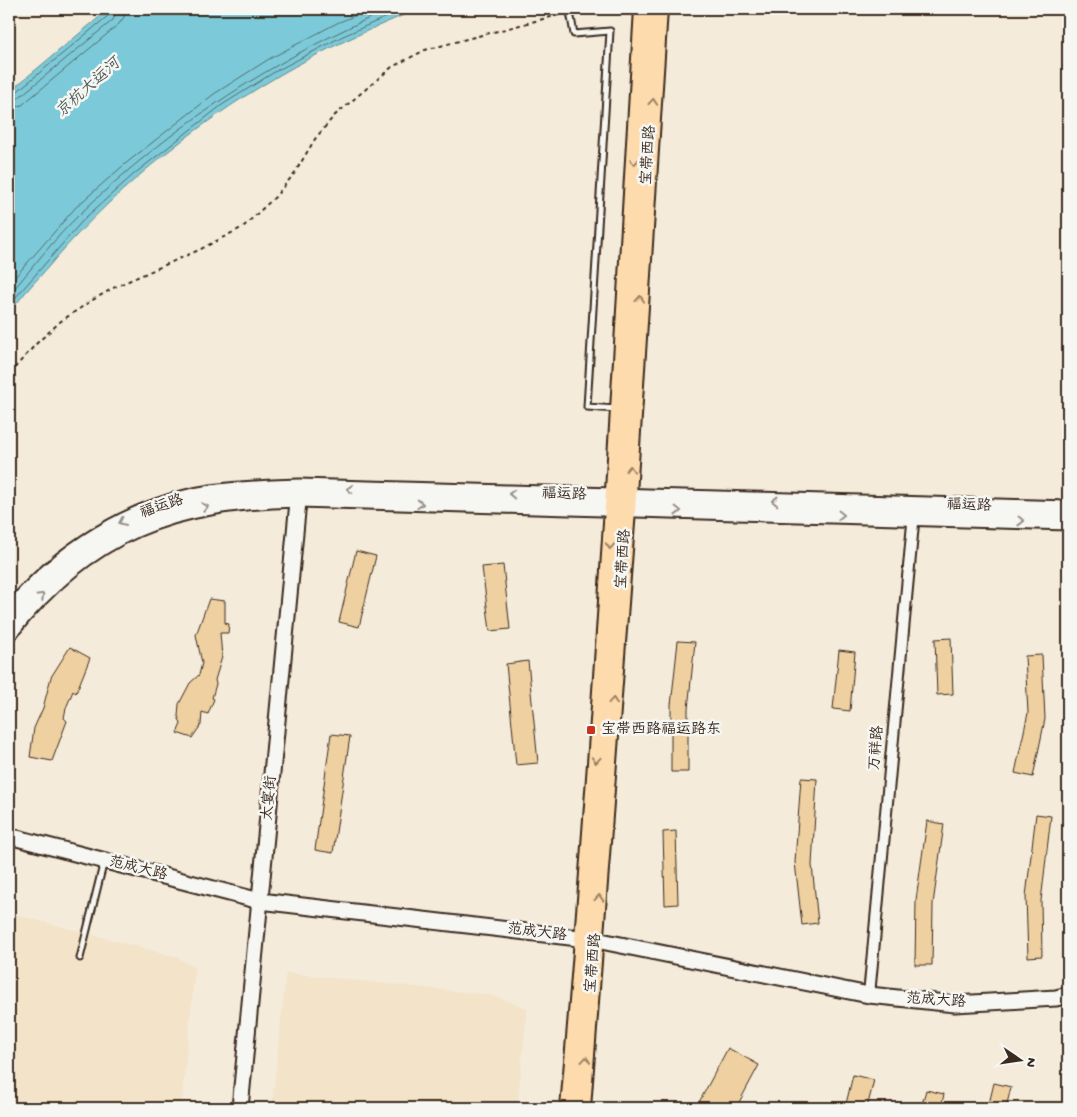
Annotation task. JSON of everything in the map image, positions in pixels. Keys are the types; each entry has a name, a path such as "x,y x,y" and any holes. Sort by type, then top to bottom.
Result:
{"main road":[{"name":"宝带西路","path":"620,504 619,409 630,348 643,9"},
{"name":"宝带西路","path":"582,1108 590,939 630,348 659,9"},
{"name":"宝带西路","path":"569,1108 590,939"}],"street":[{"name":"福运路","path":"77,556 121,522 173,502 224,491 620,504 914,511 1068,509"},
{"name":"太宴街","path":"240,1108 299,493"},
{"name":"福运路","path":"914,511 1068,522"},
{"name":"万祥路","path":"869,995 914,511"},
{"path":"9,613 43,578 77,556"},
{"path":"9,633 77,556"},
{"name":"范成大路","path":"9,836 260,901 590,939 869,995 955,1004 1056,998 1068,995"}],"lane":[{"path":"570,12 574,34 610,31 587,407 619,409"},
{"path":"80,958 104,861"}],"path":[{"path":"9,374 37,342 61,321 91,301 117,286 200,250 243,227 275,196 294,174 315,139 334,116 351,99 392,67 425,50 570,12"}],"shaded area":[{"path":"9,913 177,957 195,968 181,1108 9,1108"},
{"path":"286,973 490,995 527,1008 517,1108 272,1108"}],"water":[{"name":"京杭大运河","path":"109,9 418,9 347,40 295,66 246,96 182,140 94,217 9,314 9,92"}],"building":[{"path":"356,551 376,556 359,627 339,622"},
{"path":"503,565 510,629 490,631 482,567"},
{"path":"209,599 225,601 225,623 229,624 228,633 220,633 222,657 215,680 216,684 212,698 214,699 208,714 202,712 201,725 192,738 177,733 181,724 178,716 179,704 190,683 199,675 202,663 196,635"},
{"path":"951,638 953,694 937,695 935,639"},
{"path":"678,641 695,642 688,709 688,772 671,772 671,705"},
{"path":"70,647 90,658 76,693 73,691 66,708 64,718 67,721 52,761 30,757 34,728 43,708 51,677"},
{"path":"839,650 855,652 850,711 833,709"},
{"path":"1042,655 1045,719 1033,777 1015,773 1028,713 1025,656"},
{"path":"528,661 538,763 516,765 506,664"},
{"path":"331,734 350,736 333,853 315,850"},
{"path":"801,778 817,779 812,865 818,923 802,925 795,862"},
{"path":"1036,814 1051,816 1041,901 1042,956 1028,957 1026,896"},
{"path":"927,821 944,824 933,904 932,965 915,965 916,900"},
{"path":"676,831 678,904 665,905 663,832"},
{"path":"728,1048 759,1065 736,1108 696,1108"},
{"path":"853,1075 874,1080 867,1108 845,1108"},
{"path":"994,1083 1011,1087 1006,1108 988,1108"},
{"path":"926,1090 944,1094 941,1108 921,1108"}],"place":[{"name":"宝带西路福运路东","path":"591,730"}]}
